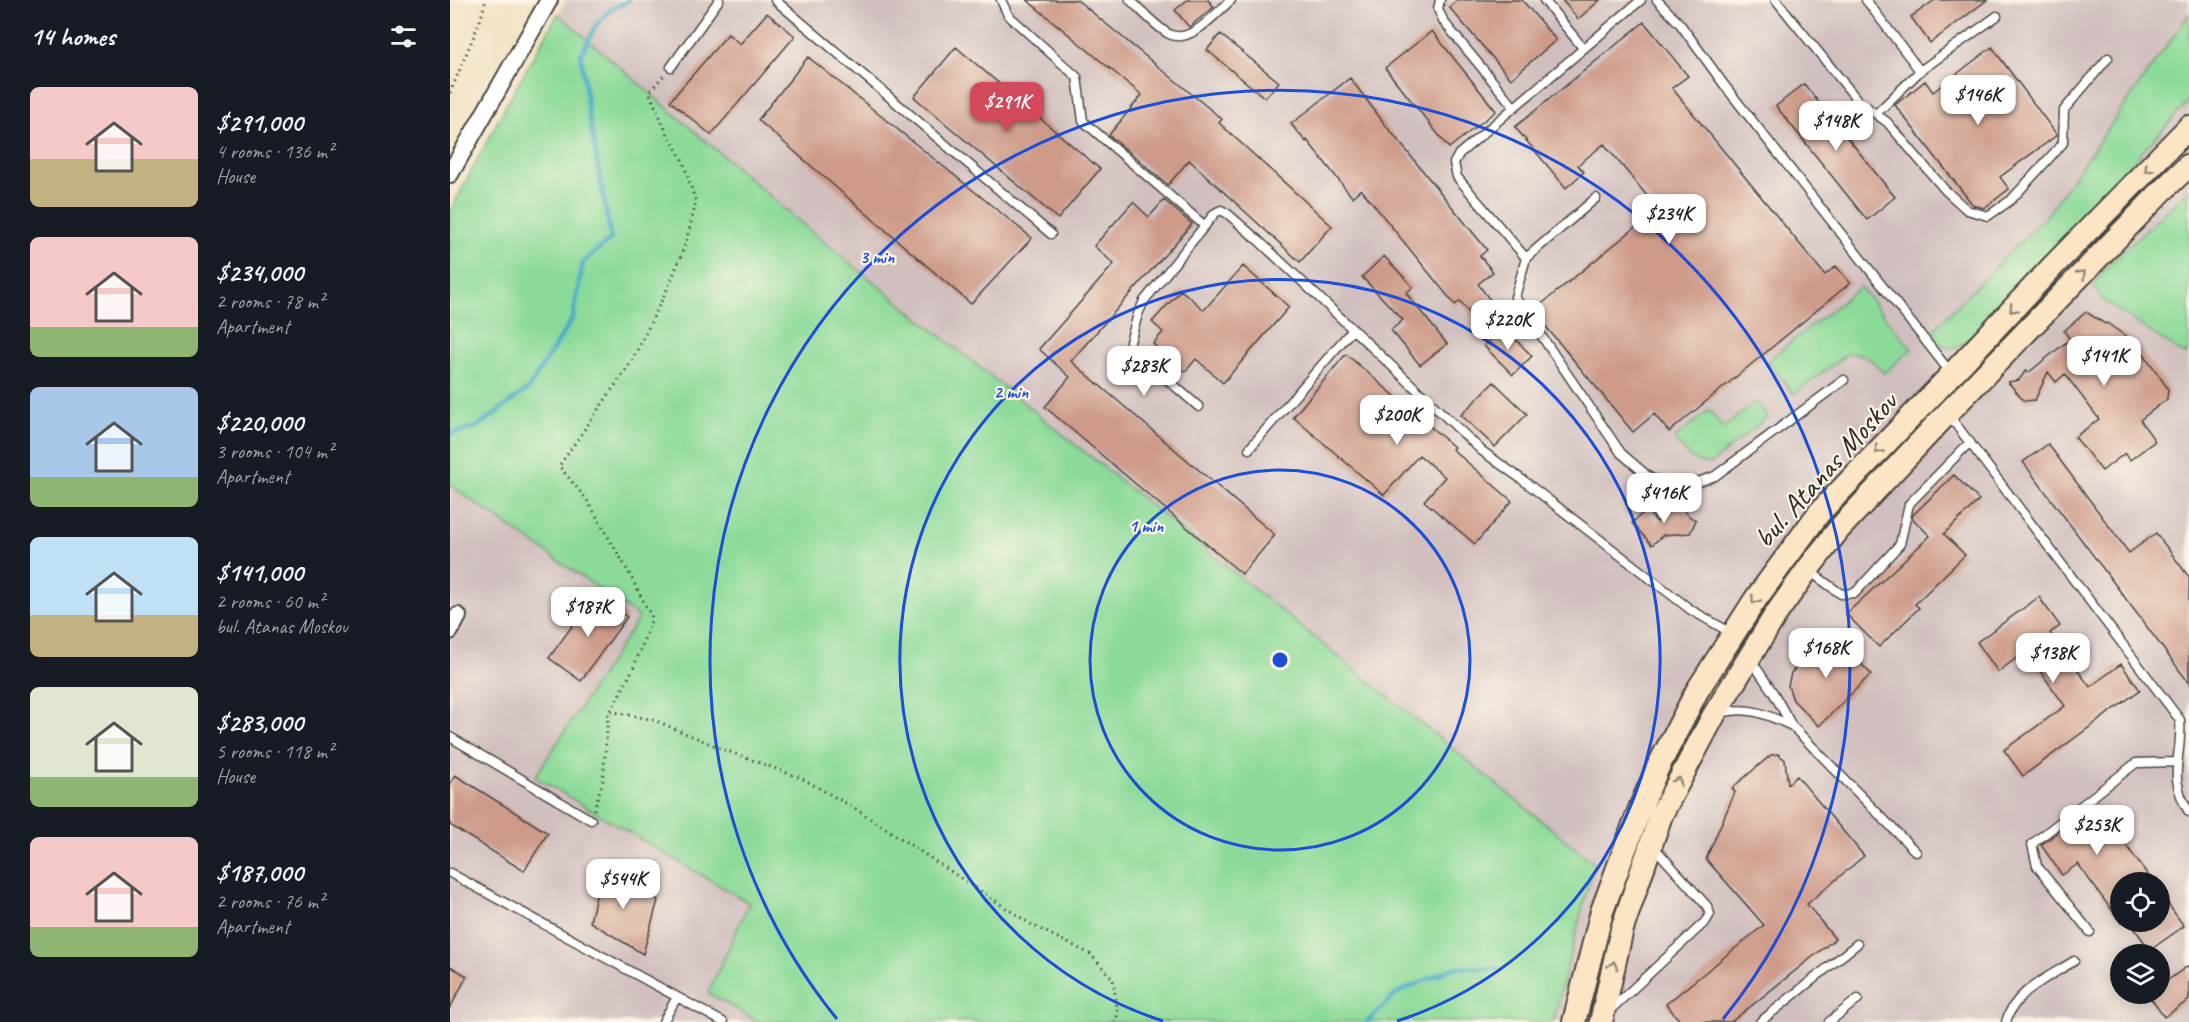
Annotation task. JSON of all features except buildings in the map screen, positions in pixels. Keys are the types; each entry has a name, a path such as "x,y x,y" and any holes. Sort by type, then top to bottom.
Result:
{"main road":[{"name":"bul. Atanas Moskov","path":"1574,1022 1602,911 1658,766 1697,691 1786,555 1818,513 2189,127"},
{"name":"bul. Atanas Moskov","path":"1601,1020 1622,929 1661,815 1714,715 1749,657 1808,569 1839,529 1947,414 2160,192 2189,165"},
{"path":"1952,374 1942,391 1944,398 1951,401 1964,397"}],"street":[{"path":"451,171 549,0"},
{"path":"450,632 458,616"}],"lane":[{"path":"671,67 719,0"},
{"path":"775,0 1051,234"},
{"path":"1000,0 1008,15 1077,77 1083,121 1205,226"},
{"path":"1130,0 1169,34 1181,37 1192,34 1231,0"},
{"path":"1440,0 1438,9 1444,22 1514,107"},
{"path":"1544,0 1583,48"},
{"path":"1526,258 1457,177 1454,163 1459,154 1641,0"},
{"path":"1657,0 1680,24 1725,86 1952,374"},
{"path":"1776,0 1859,102 1887,122 1945,190 1967,210 1988,216 2011,200 2063,143 2064,110 2108,58"},
{"path":"1866,0 1920,71"},
{"path":"1876,114 1920,71 1997,16"},
{"path":"1596,198 1526,258 1515,297 1621,453 1650,478 1684,487 1715,476 1844,380"},
{"path":"1199,407 1130,346 1138,314 1144,302 1215,213 1221,210 1353,329 1482,452 1533,488 1691,610 1733,634"},
{"path":"1249,449 1353,329"},
{"path":"1947,414 2180,720 2181,729 2176,762 2180,798 2189,812"},
{"path":"1808,569 1841,594 1855,593 1900,544 1909,504 1970,442"},
{"path":"1749,657 1792,726 1916,852"},
{"path":"1714,715 1733,710 1749,710 1792,726"},
{"path":"450,737 591,820"},
{"path":"2090,932 2037,866 2032,844 2136,763 2176,762"},
{"path":"1601,1020 1706,921 1710,914 1707,906 1651,843"},
{"path":"450,873 723,1022"},
{"path":"1760,1022 1857,944"},
{"path":"2006,1022 2008,1013 2018,998 2074,961"},
{"path":"663,1022 677,997"},
{"path":"1829,1022 1858,999"}],"path":[{"path":"450,93 480,21 486,0"},
{"path":"591,820 603,780 608,716 634,667 652,618 587,500 559,466 632,361 671,281 685,245 696,203 683,161 649,93 671,67"},
{"path":"611,711 654,720 725,750 801,778 856,809 1032,925 1090,954 1113,979 1118,1014 1115,1022"}],"shaded area":[{"path":"567,0 2189,0 2189,1022 1553,1022 1593,863 807,228 558,14"},
{"path":"450,485 639,617 536,777 749,903 708,993 759,1022 450,1022"}],"green space":[{"path":"558,14 807,228 1594,863 1553,1022 759,1022 708,993 749,903 535,777 639,617 450,485 450,212 504,109"},
{"path":"2189,14 2189,101 1970,338 1951,348 1940,343 1934,338 1936,327 2047,215"},
{"path":"2189,190 2189,350 2185,355 2103,300 2093,286 2110,263"},
{"path":"1860,287 1912,349 1884,373 1863,356 1847,354 1794,394 1767,361"},
{"path":"1756,402 1768,416 1711,464 1694,460 1674,439 1709,410 1723,428"}],"waterway":[{"path":"450,434 477,427 528,389 573,318 583,262 611,239 588,111 581,55 596,25 610,10 629,0"},
{"path":"1367,1022 1397,993 1455,967 1499,969"}]}
